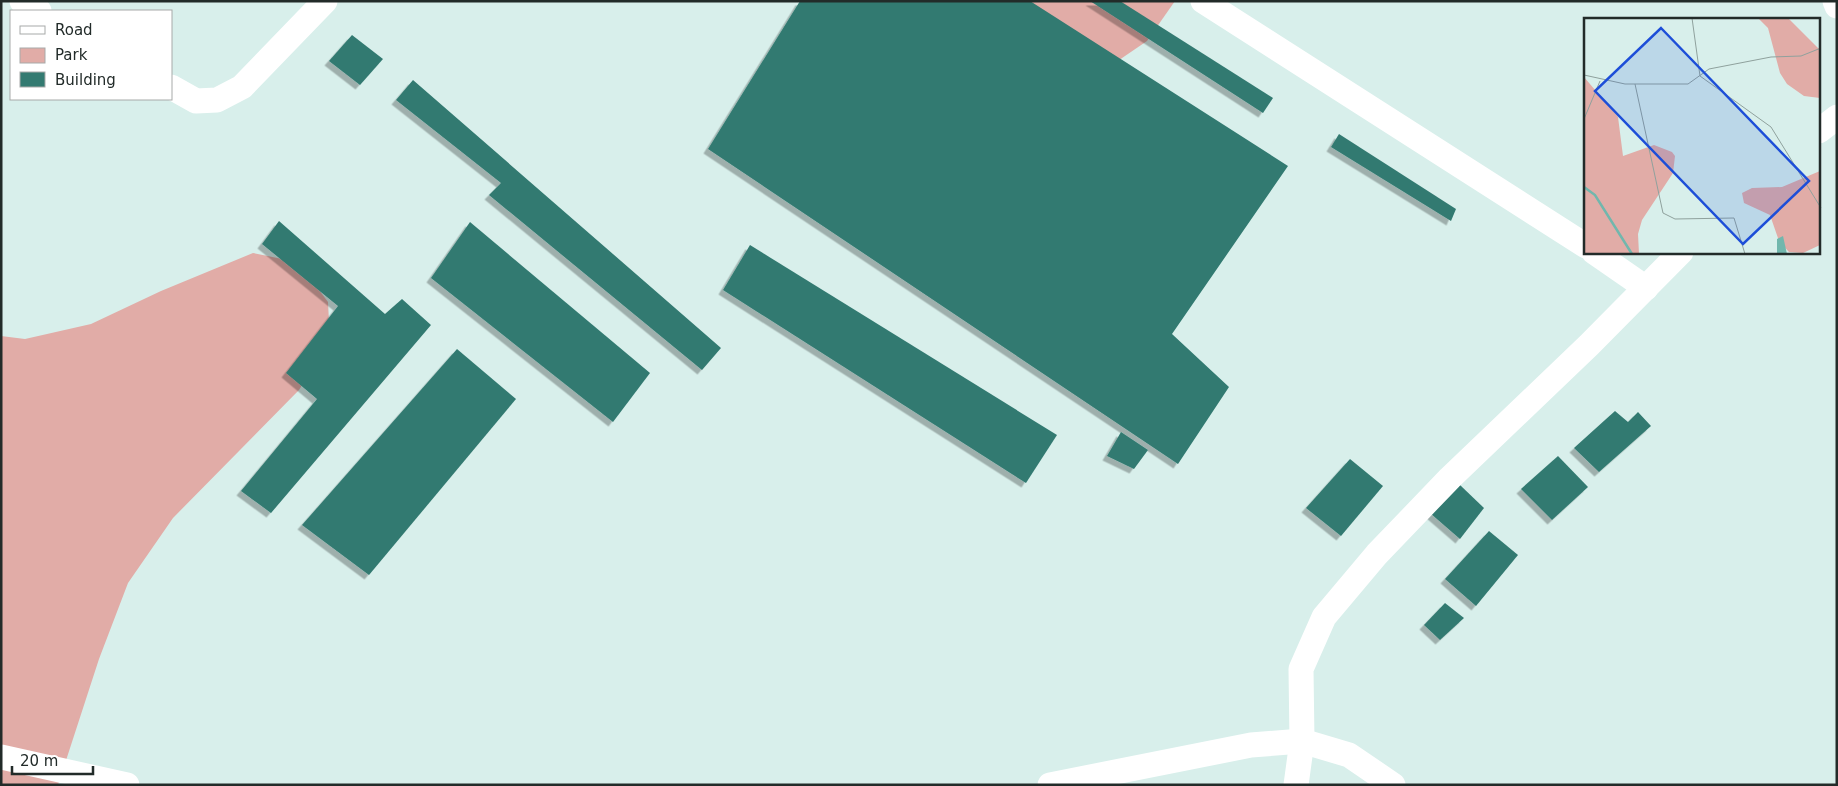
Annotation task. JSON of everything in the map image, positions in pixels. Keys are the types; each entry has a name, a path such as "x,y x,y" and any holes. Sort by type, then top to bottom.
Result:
{"street":[{"path":"22,1 37,10"},
{"path":"172,88 196,101 217,100 242,87 325,1"},
{"path":"1203,1 1584,245"},
{"path":"1835,1 1837,6"},
{"path":"1820,130 1837,117"},
{"path":"1597,254 1646,288"},
{"path":"1296,785 1302,741 1301,668 1324,617 1377,554 1450,478 1589,345 1678,254"},
{"path":"1050,785 1251,745 1302,741 1349,755 1393,785"},
{"path":"1,757 127,785"}],"green space":[{"path":"869,1 1175,1 1147,41 1081,86"},
{"path":"253,253 287,260 310,278 328,302 330,342 299,390 173,518 128,583 99,659 58,785 1,785 1,336 25,339 91,324 161,291"}],"building":[{"path":"800,1 1030,1 1288,166 1172,334 1229,387 1178,464 708,149"},
{"path":"1090,1 1120,1 1273,98 1263,113"},
{"path":"352,35 383,59 360,85 329,61"},
{"path":"413,80 721,348 702,370 489,195 501,183 396,100"},
{"path":"1339,134 1456,209 1451,221 1331,147"},
{"path":"279,221 385,314 402,299 431,325 271,513 241,491 317,399 286,373 338,306 262,244"},
{"path":"470,222 650,373 613,422 431,278"},
{"path":"750,245 1057,435 1026,483 723,290"},
{"path":"457,349 516,399 369,575 302,525"},
{"path":"1615,411 1628,422 1638,412 1651,426 1599,472 1574,448"},
{"path":"1121,432 1148,450 1134,469 1107,456"},
{"path":"1558,456 1588,487 1552,520 1521,489"},
{"path":"1350,459 1383,486 1341,536 1306,508"},
{"path":"1460,485 1484,508 1460,539 1430,513"},
{"path":"1489,531 1518,555 1476,606 1445,579"},
{"path":"1445,603 1464,618 1440,640 1424,625"}]}
